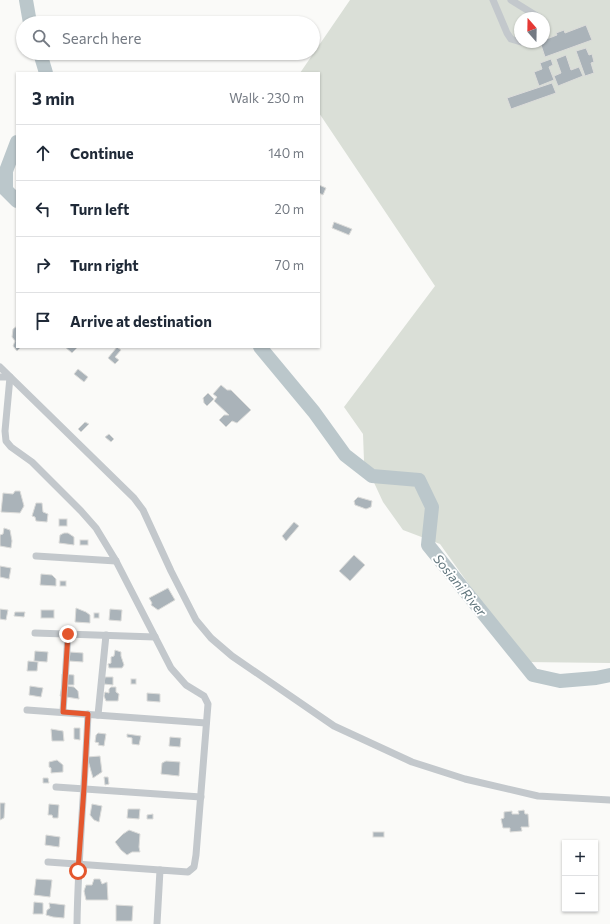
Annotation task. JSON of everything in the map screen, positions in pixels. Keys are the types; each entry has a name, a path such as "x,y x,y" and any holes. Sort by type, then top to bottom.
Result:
{"street":[{"path":"493,0 507,33 511,39 514,40"},
{"path":"511,0 530,12"},
{"path":"0,367 134,498 143,510 171,571 196,620 210,638 232,656 334,726 412,762 465,779 538,796 610,800"},
{"path":"0,377 10,377"},
{"path":"10,377 5,431 6,441 11,447 32,462 96,528 116,561 172,668 186,685 204,696 208,704 196,855 194,867 191,870 184,872 48,862"},
{"path":"36,556 116,561"},
{"path":"35,633 155,637"},
{"path":"63,712 68,634"},
{"path":"98,715 106,635"},
{"path":"27,710 206,722"},
{"path":"77,924 78,864 88,714"},
{"path":"56,787 201,797"},
{"path":"157,924 160,870"}],"shaded area":[{"path":"350,0 610,0 610,663 524,662 440,544 403,530 383,502 364,461 363,434 344,407 435,286 320,114 320,72 301,72 309,60 320,60 320,44"}],"building":[{"path":"586,25 592,40 545,57 542,48 550,48 550,38 557,35 556,33 564,30 565,33"},
{"path":"586,48 589,55 592,54 594,62 591,63 594,73 585,76 576,51"},
{"path":"566,55 571,70 579,67 583,76 558,86 554,76 561,73 556,59"},
{"path":"551,59 553,65 549,67 554,80 539,86 534,72 542,69 540,63"},
{"path":"552,83 556,93 511,109 507,98"},
{"path":"320,185 326,188 323,195 320,194"},
{"path":"334,222 352,229 349,235 332,228"},
{"path":"16,327 16,348 20,348 17,351 13,346 15,341 12,337 13,329"},
{"path":"66,348 77,348 72,353"},
{"path":"116,348 121,350 115,357 119,360 115,364 108,358"},
{"path":"78,369 88,377 84,382 74,374"},
{"path":"221,385 227,390 231,390 251,410 237,423 232,421 226,427 219,420 224,415 229,415 214,401 217,397 213,394"},
{"path":"208,393 214,399 207,406 204,403 203,398"},
{"path":"85,422 89,424 81,432 78,429"},
{"path":"109,434 114,439 111,442 105,437"},
{"path":"15,491 20,491 24,506 20,513 1,512 3,493 13,494"},
{"path":"358,497 372,501 371,507 366,509 355,505 354,501"},
{"path":"36,503 42,503 43,512 48,514 47,522 36,521 35,517 32,516"},
{"path":"59,519 67,519 67,526 59,526"},
{"path":"294,522 299,526 286,541 282,536"},
{"path":"4,528 10,530 12,541 11,548 0,546 0,535 3,534"},
{"path":"68,533 74,537 74,545 59,543 60,535"},
{"path":"80,540 88,540 88,545 80,545"},
{"path":"354,555 365,565 350,581 339,571"},
{"path":"0,566 11,568 9,579 0,577"},
{"path":"41,574 52,575 56,579 56,586 40,585"},
{"path":"60,581 66,581 66,586 60,586"},
{"path":"168,588 175,600 158,610 151,605 152,603 149,598"},
{"path":"76,608 90,615 90,623 75,622"},
{"path":"0,609 8,610 6,620 0,619"},
{"path":"110,609 122,610 121,621 109,620"},
{"path":"41,610 54,610 54,618 41,618"},
{"path":"15,612 25,612 24,617 14,616"},
{"path":"94,613 99,613 99,618 94,618"},
{"path":"115,650 121,652 124,665 122,668 109,668 108,664 111,663 111,657 114,656"},
{"path":"35,651 48,652 47,662 34,661"},
{"path":"70,652 83,653 83,662 69,661"},
{"path":"28,661 38,662 37,671 27,671"},
{"path":"62,674 74,675 74,685 62,685"},
{"path":"105,677 113,677 113,685 104,684"},
{"path":"131,679 136,679 136,684 131,684"},
{"path":"62,685 74,687 78,691 79,699 60,696"},
{"path":"30,686 43,688 41,697 29,695"},
{"path":"111,687 116,687 116,692 119,694 118,701 106,701 104,696 105,692 109,693 109,689"},
{"path":"147,693 160,694 160,702 147,701"},
{"path":"74,728 80,728 80,740 74,739"},
{"path":"51,729 63,731 64,741 52,741"},
{"path":"98,733 106,734 104,746 98,745 99,743 95,742 96,735"},
{"path":"127,734 141,736 139,745 132,744 132,738 127,737"},
{"path":"170,737 181,738 180,747 169,746"},
{"path":"100,756 102,772 93,778 87,757"},
{"path":"57,760 63,765 63,772 51,773 49,762"},
{"path":"166,761 180,762 179,776 161,774 162,763"},
{"path":"104,777 108,777 109,784 105,785"},
{"path":"43,778 48,778 49,783 43,783"},
{"path":"0,803 5,803 4,818 0,820"},
{"path":"49,804 59,805 58,818 53,818 52,815 48,815"},
{"path":"92,804 102,806 99,822 94,820 90,815"},
{"path":"128,809 140,809 139,819 127,818"},
{"path":"524,810 525,814 528,814 529,827 521,827 522,831 510,832 510,828 503,828 501,819 504,818 504,812 512,811 512,814 519,814 518,811"},
{"path":"153,814 153,819 147,819 147,815"},
{"path":"129,830 140,834 140,852 132,852 127,855 115,842"},
{"path":"373,832 384,832 384,837 373,837"},
{"path":"46,835 60,837 59,847 45,845"},
{"path":"36,879 52,880 50,897 34,895"},
{"path":"94,879 100,879 102,884 107,882 108,900 86,900 84,891 86,885 92,885"},
{"path":"34,902 43,903 43,914 33,914"},
{"path":"49,903 65,905 64,918 46,915 47,910 50,908"},
{"path":"116,905 133,906 132,921 116,921"}],"waterway":[{"name":"Sosiani River","path":"26,0 29,16"},
{"name":"Sosiani River","path":"42,60 46,72"},
{"name":"Sosiani River","path":"16,145 6,171 6,190 16,200"},
{"name":"Sosiani River","path":"261,348 314,412 345,455 372,476 419,480 432,507 428,545 533,675 560,681 596,678 610,675"}],"route":[{"path":"68,634 63,712 88,714 78,871"}]}
